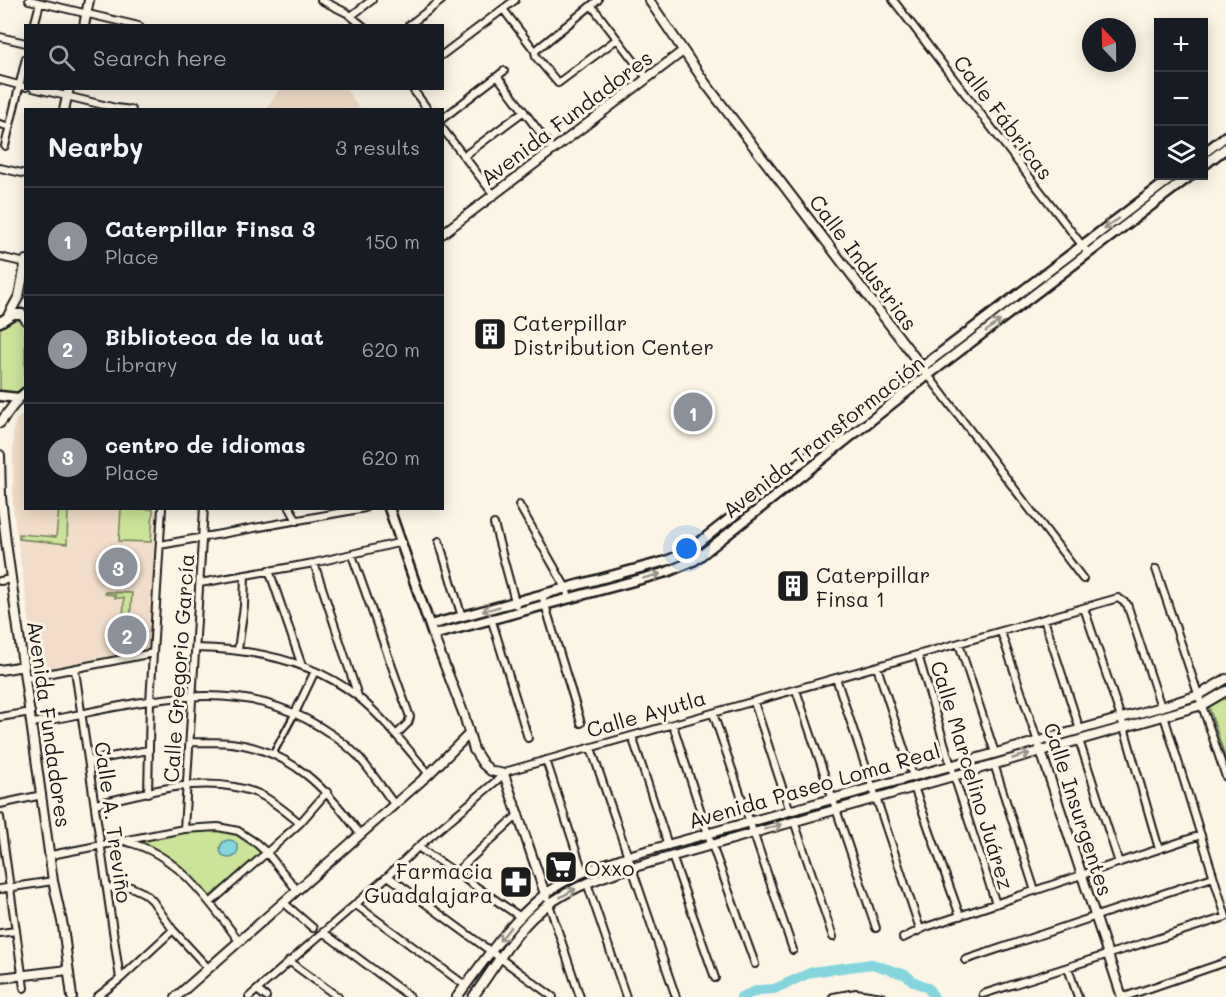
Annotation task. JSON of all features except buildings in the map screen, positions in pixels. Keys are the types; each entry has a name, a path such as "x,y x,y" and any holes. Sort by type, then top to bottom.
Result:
{"main road":[{"path":"1208,150 1225,139"},
{"path":"1208,161 1226,148"},
{"name":"Avenida Transformación","path":"430,625 462,616 543,600 569,598 686,565 715,545 928,375 1088,253 1170,180"},
{"name":"Avenida Transformación","path":"543,600 566,588 680,556 708,537 922,367 1082,245 1184,180"},
{"path":"0,322 18,313 24,318"},
{"path":"960,338 966,346"},
{"path":"901,384 907,392"},
{"path":"0,396 22,395"},
{"path":"843,430 850,438"},
{"path":"782,478 788,486"},
{"path":"390,510 433,635"},
{"path":"708,537 715,545"},
{"path":"624,573 627,582"},
{"path":"602,579 605,588"},
{"path":"584,583 589,593"},
{"name":"Avenida Transformación","path":"433,635 491,618 516,607"}],"street":[{"path":"29,0 132,24"},
{"path":"84,24 89,0"},
{"path":"321,0 351,15 361,24"},
{"path":"351,15 372,0"},
{"path":"411,24 442,0"},
{"path":"444,53 515,0"},
{"path":"535,51 598,0"},
{"name":"Calle Industrias","path":"649,0 706,84 1083,579"},
{"name":"Calle Fábricas","path":"893,0 1088,253"},
{"path":"35,24 40,3"},
{"path":"592,6 647,78"},
{"path":"503,9 535,51 536,57 558,83 617,39"},
{"path":"0,37 24,43"},
{"name":"Avenida Fundadores","path":"444,231 683,51"},
{"path":"444,117 504,71"},
{"path":"498,76 554,150"},
{"path":"0,80 23,86 5,146"},
{"path":"47,90 68,93 113,108"},
{"path":"413,90 427,108"},
{"path":"64,108 68,93"},
{"path":"464,156 524,111"},
{"path":"0,124 10,127"},
{"path":"444,131 494,195"},
{"path":"0,168 24,174"},
{"path":"0,257 24,262"},
{"path":"8,316 19,296 24,268"},
{"path":"19,296 24,318"},
{"path":"0,423 22,395"},
{"name":"Avenida Fundadores","path":"0,455 0,496 11,579 33,723 53,882 63,926 72,997"},
{"path":"519,505 566,588 569,598"},
{"path":"148,793 150,702 162,510"},
{"name":"Calle Gregorio García","path":"184,829 204,510"},
{"path":"291,510 297,521"},
{"path":"160,546 297,521 337,510"},
{"path":"494,524 516,607"},
{"path":"439,541 462,616"},
{"path":"200,583 314,563 402,542"},
{"path":"352,555 410,717 408,723 396,735"},
{"path":"314,563 358,697"},
{"path":"1156,569 1226,777"},
{"path":"269,570 303,666"},
{"path":"238,650 244,606 245,575"},
{"path":"0,581 11,579"},
{"name":"Calle Ayutla","path":"249,997 504,774 546,760 1118,598 1127,604 1161,707"},
{"path":"543,600 581,723"},
{"path":"1084,608 1124,727 1159,849"},
{"path":"491,618 528,738"},
{"path":"1044,619 1080,730"},
{"name":"Calle Insurgentes","path":"1001,632 1123,997"},
{"path":"433,635 464,715 474,750 483,764 491,771 504,774 580,997"},
{"path":"959,644 995,753"},
{"path":"196,648 238,650 268,656 315,671 358,697 396,735 429,774"},
{"path":"26,678 153,653"},
{"name":"Calle Marcelino Juárez","path":"918,655 954,776 996,904"},
{"path":"0,670 24,666"},
{"path":"877,667 913,777"},
{"name":"Calle A. Treviño","path":"75,670 120,979"},
{"path":"273,754 315,671"},
{"path":"836,678 921,929"},
{"name":"Avenida Paseo Loma Real","path":"457,997 519,916 545,894 583,872 628,856 1161,707 1199,695 1226,679"},
{"path":"796,690 876,928"},
{"name":"Avenida Paseo Loma Real","path":"476,996 501,958 532,918 549,904 587,883 712,844 1202,705 1226,691"},
{"path":"33,723 193,695 239,697 272,704 295,713 330,732 346,745 359,757 394,804"},
{"path":"754,702 790,811"},
{"path":"0,717 31,712"},
{"path":"713,713 793,950"},
{"path":"984,994 1226,917 1164,716"},
{"path":"673,724 708,834 755,964"},
{"path":"176,997 429,774 469,735"},
{"path":"632,736 668,845"},
{"path":"1079,740 1119,863"},
{"path":"190,742 232,743 273,754 297,768 327,792 360,834"},
{"path":"591,748 676,997"},
{"path":"89,761 148,750"},
{"path":"546,760 583,872"},
{"path":"994,764 1035,891"},
{"path":"95,804 187,785 221,785 260,795 281,808 300,824"},
{"path":"914,787 960,916"},
{"path":"210,903 300,824 327,792"},
{"path":"0,804 42,795"},
{"path":"456,872 519,814"},
{"path":"0,817 24,988"},
{"path":"794,821 833,937"},
{"path":"51,855 184,829 218,827 238,831 247,836 267,853 297,891"},
{"path":"903,938 921,929 1201,835"},
{"path":"124,841 143,846 169,861 210,903 239,941"},
{"path":"418,847 519,916"},
{"path":"672,856 715,978"},
{"path":"388,876 553,997"},
{"path":"965,960 1213,877"},
{"path":"0,890 53,882"},
{"path":"587,883 626,997"},
{"path":"108,888 122,886 138,889 152,900 173,930 208,968"},
{"path":"283,902 313,928"},
{"path":"355,904 466,986"},
{"path":"97,997 173,930"},
{"path":"0,933 16,931"},
{"path":"323,932 410,997"},
{"path":"290,961 338,997"},
{"path":"1123,997 1226,962"},
{"path":"1068,968 1078,997"},
{"path":"0,978 68,970"},
{"path":"257,990 266,997"},
{"path":"833,997 856,993 882,997"}],"shaded area":[{"path":"278,90 347,90 359,108 268,108"},
{"path":"24,414 24,510 159,510 151,649 37,672 13,509 13,432 16,420"}],"green space":[{"path":"15,315 24,321 24,392 21,395 0,394 0,325"},
{"path":"59,510 68,510 67,544 19,539 19,534 56,537"},
{"path":"121,510 153,510 151,542 119,541"},
{"path":"105,592 132,593 130,623 123,623 124,598 115,598 115,595 105,594"},
{"path":"1226,697 1226,760 1209,707"},
{"path":"205,827 233,830 266,852 209,897 180,868 128,841"}],"water":[{"path":"229,840 235,843 238,849 235,855 229,858 223,855 220,849 223,843"}],"waterway":[{"path":"741,997 759,990 774,989 812,972 872,964 906,975 928,988 934,997"}],"place":[{"name":"Caterpillar Distribution Center","path":"490,334"},
{"name":"Caterpillar Finsa 3","path":"693,412"},
{"name":"centro de idiomas","path":"118,567"},
{"name":"Caterpillar Finsa 1","path":"793,586"},
{"name":"Biblioteca de la uat","path":"127,635"},
{"name":"Oxxo","path":"561,867"},
{"name":"Farmacia Guadalajara","path":"516,882"}]}
